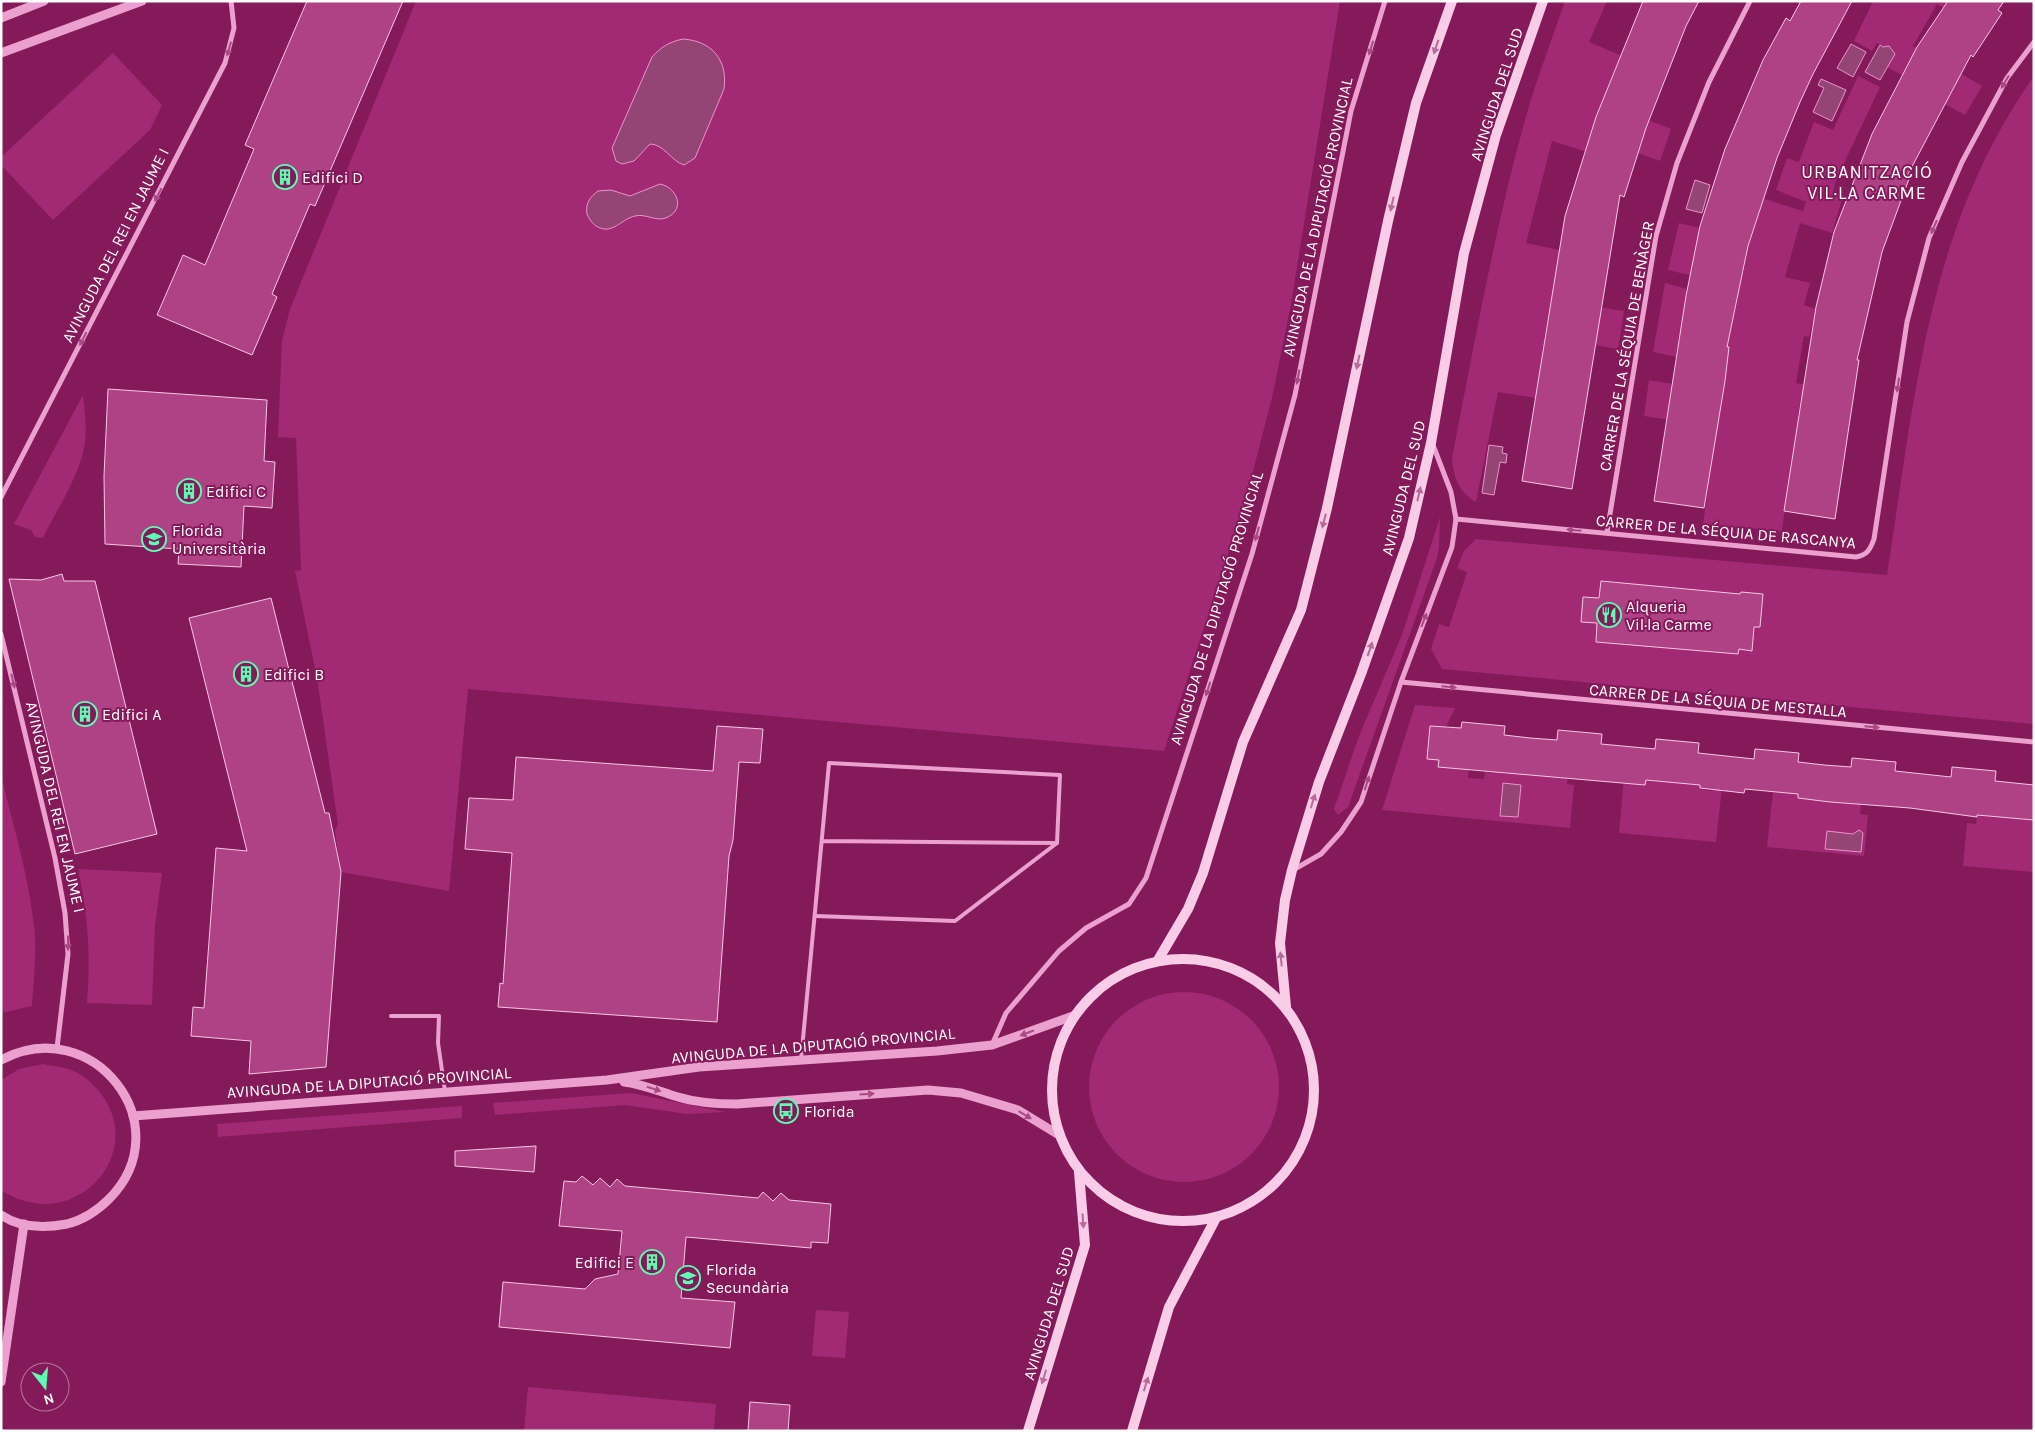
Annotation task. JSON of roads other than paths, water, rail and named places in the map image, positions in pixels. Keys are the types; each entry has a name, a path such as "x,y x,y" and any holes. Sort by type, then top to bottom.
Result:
{"main road":[{"path":"1158,960 1188,909 1203,873 1243,742 1301,610 1327,508 1388,221 1416,103 1452,1"},
{"name":"AVINGUDA DEL SUD","path":"1286,1008 1280,943 1285,900 1292,870 1319,782 1361,674 1409,538 1432,443 1464,253 1496,135 1543,1"},
{"path":"1194,958 1229,966 1261,983 1286,1008 1303,1034 1313,1064 1316,1095 1306,1138 1282,1177 1253,1202 1216,1218 1178,1222 1141,1215 1107,1198 1079,1172 1059,1135 1051,1097 1054,1059 1073,1016 1093,994 1123,972 1158,960 1194,958"},
{"name":"AVINGUDA DEL SUD","path":"1028,1431 1085,1245 1079,1172"},
{"path":"1132,1431 1169,1306 1216,1218"}],"street":[{"path":"1,18 44,1"},
{"path":"1,53 142,1"},
{"name":"AVINGUDA DEL REI EN JAUME I","path":"1,497 225,63 234,28 230,1"},
{"name":"AVINGUDA DE LA DIPUTACIÓ PROVINCIAL","path":"992,1045 1006,1013 1058,951 1086,928 1128,904 1146,878 1252,554 1295,395 1351,111 1385,1"},
{"name":"CARRER DE LA SÉQUIA DE BENÀGER","path":"1607,532 1656,236 1677,163 1709,82 1750,1"},
{"name":"CARRER DE LA SÉQUIA DE RASCANYA","path":"1456,519 1856,557 1863,556 1869,551 1874,539 1907,322 1930,238 1962,162 2007,78 2034,42"},
{"path":"1292,870 1321,854 1341,832 1361,802 1401,682 1452,547 1456,519 1451,492 1432,443"},
{"name":"AVINGUDA DEL REI EN JAUME I","path":"1,634 54,858 65,913 68,954 57,1048"},
{"name":"CARRER DE LA SÉQUIA DE MESTALLA","path":"1401,682 2034,742"},
{"name":"AVINGUDA DE LA DIPUTACIÓ PROVINCIAL","path":"133,1116 607,1080 699,1067 937,1051 992,1045 1073,1016"},
{"path":"1,1060 13,1054 34,1048 57,1048 82,1055 100,1065 115,1079 126,1097 133,1116 136,1142 130,1167 118,1190 99,1209 76,1222 50,1227 24,1224 1,1215"},
{"name":"AVINGUDA DE LA DIPUTACIÓ PROVINCIAL","path":"607,1080 651,1087 677,1097 707,1104 737,1104 928,1090 961,1093 1018,1110 1059,1135"},
{"path":"1,1382 24,1224"}],"lane":[{"path":"801,1060 829,763 1060,775 1057,843"},
{"path":"822,841 1057,843"},
{"path":"816,916 954,921 1057,843"},
{"path":"392,1016 439,1016 438,1043 445,1091"}],"place":[{"name":"Edifici D","path":"285,177"},
{"name":"Edifici C","path":"189,491"},
{"name":"Florida Universitària","path":"154,539"},
{"name":"Alqueria Vil·la Carme","path":"1609,615"},
{"name":"Edifici B","path":"246,674"},
{"name":"Edifici A","path":"85,714"},
{"name":"Florida","path":"786,1111"},
{"name":"Edifici E","path":"652,1262"},
{"name":"Florida Secundària","path":"688,1278"}],"district":[{"name":"URBANITZACIÓ VIL·LA CARME","path":"1867,182"}]}
